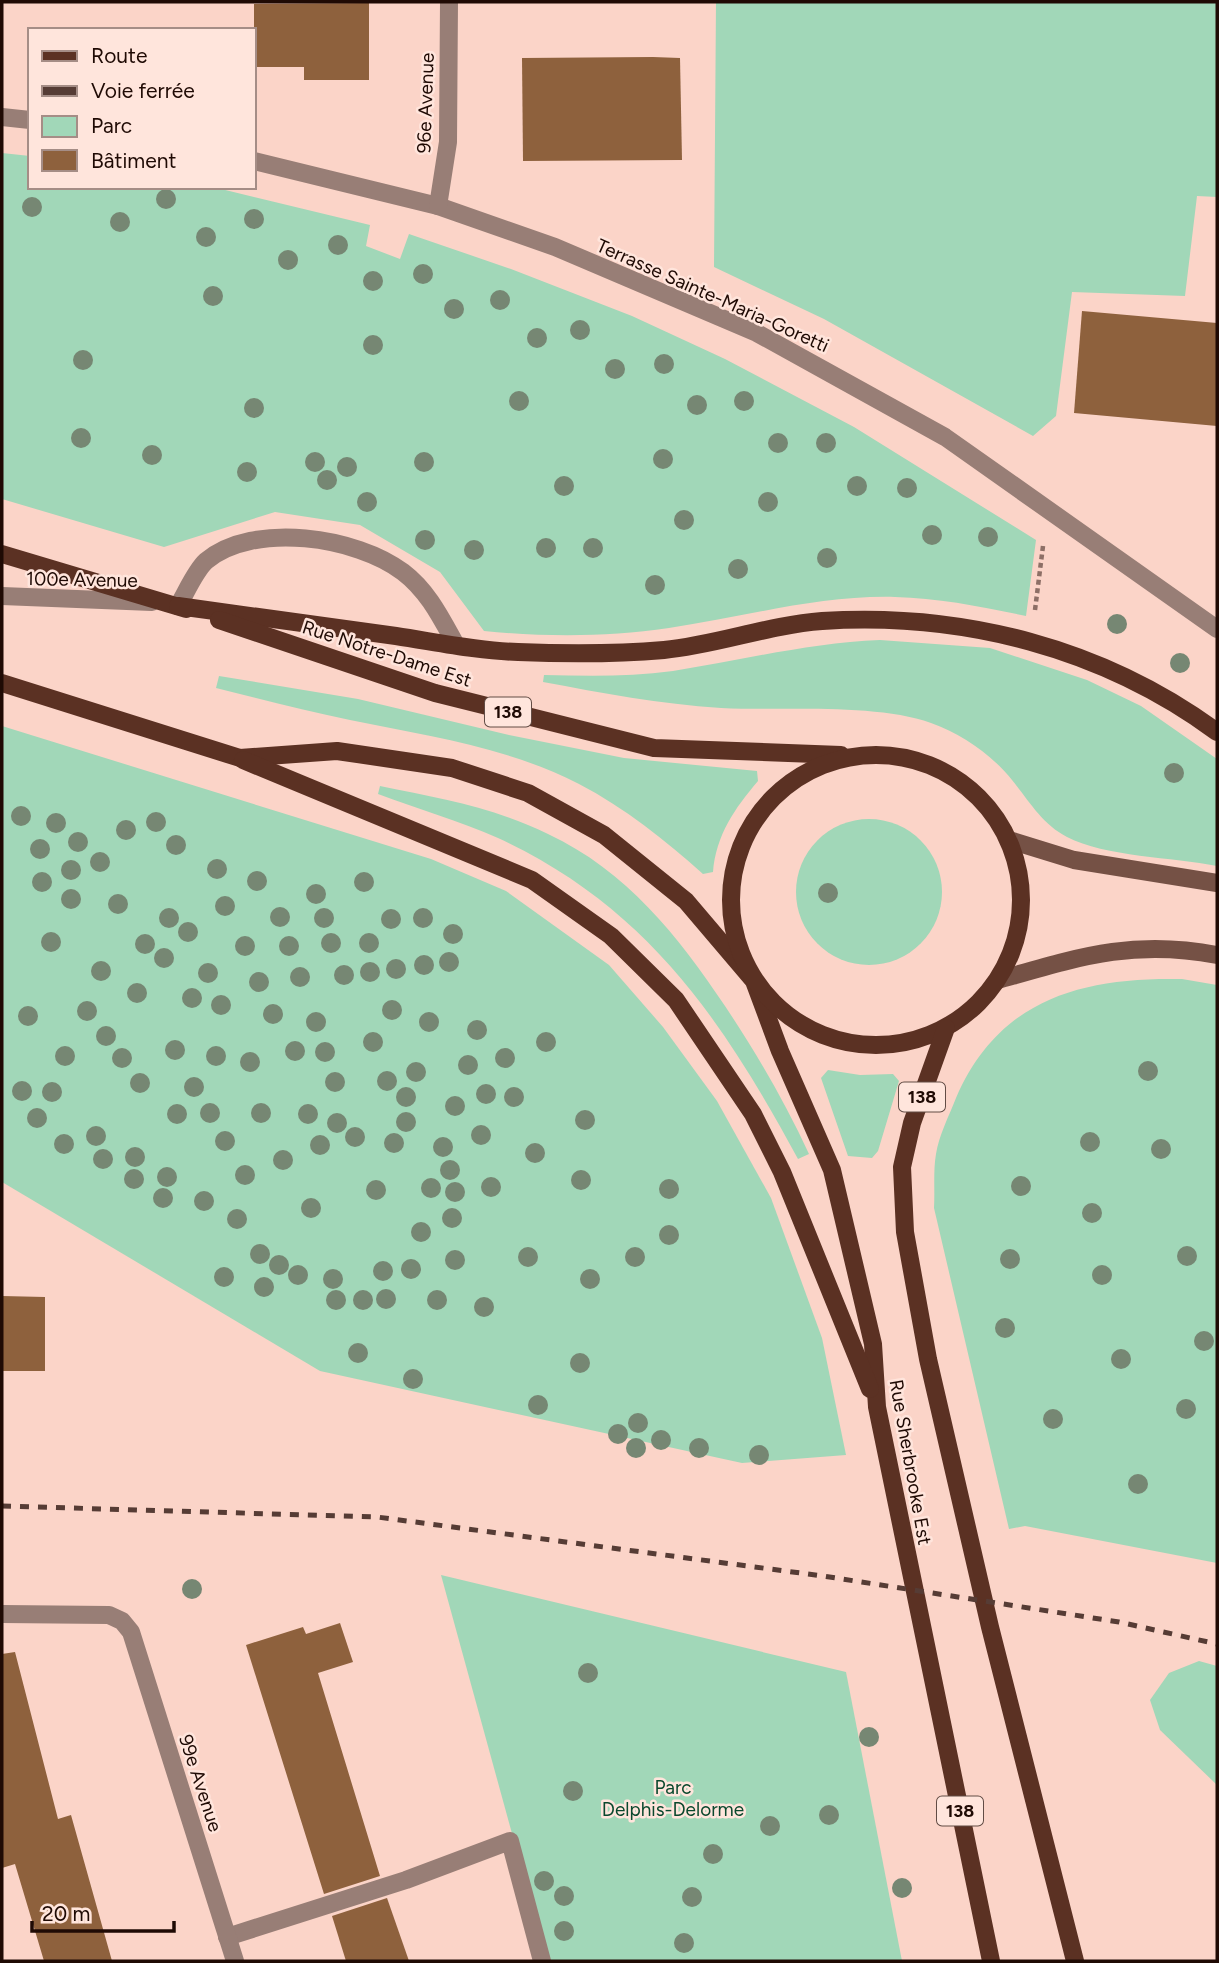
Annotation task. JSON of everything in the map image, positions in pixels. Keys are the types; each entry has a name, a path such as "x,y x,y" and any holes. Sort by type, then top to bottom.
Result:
{"main road":[{"name":"Rue Notre-Dame Est","path":"2,554 170,604 435,693 654,748 852,755"},
{"path":"170,604 517,652 665,650 820,621 883,620 955,626 1030,641 1084,657 1169,698 1217,732"},
{"name":"138","path":"2,683 240,758 337,751 452,768 528,793 604,835 686,901 754,981 783,1013 820,1036 863,1046 906,1044 946,1028 976,1007 998,980 1017,935 1021,887 1009,840 983,800 945,771 900,755 852,755 806,771 768,801 742,841 730,888 734,937 754,981"},
{"path":"240,758 532,880 611,936 676,1000 753,1114 782,1172 825,1270 877,1407"},
{"path":"1009,840 1074,860 1217,883"},
{"path":"998,980 1075,958 1138,948 1176,947 1217,955"},
{"name":"Rue Sherbrooke Est","path":"754,981 780,1051 832,1170 873,1344 877,1407 991,1961"},
{"name":"Rue Sherbrooke Est","path":"946,1028 912,1123 902,1167 905,1232 928,1359 990,1627 1075,1961"}],"street":[{"name":"96e Avenue","path":"438,206 448,142 449,2"},
{"path":"2,117 28,120"},
{"name":"Terrasse Sainte-Maria-Goretti","path":"256,161 438,206 555,247 682,299 832,372 946,437 1217,629"},
{"path":"170,604 206,561 246,542 286,536 328,541 366,552 403,572 432,600 456,645"},
{"name":"100e Avenue","path":"2,596 170,604"},
{"name":"99e Avenue","path":"2,1614 109,1615 122,1620 131,1632 234,1961"},
{"path":"227,1937 406,1880 510,1841 542,1961"}],"path":[{"path":"1034,618 1044,542"}],"green space":[{"path":"716,2 1217,2 1217,197 1197,196 1185,296 1072,292 1056,416 1033,436 824,319 714,267"},
{"path":"2,153 28,156 28,189 221,189 370,225 366,246 400,259 409,234 511,269 632,316 725,359 854,427 1036,540 1026,616 928,599 867,597 810,603 669,628 623,633 554,635 484,631 440,572 360,525 275,512 164,547 2,499"},
{"path":"880,640 990,648 1087,680 1141,706 1217,759 1217,866 1120,853 1067,837 1043,819 1004,771 986,754 965,739 931,723 856,710 698,706 631,698 543,682 544,675 608,676 657,673 801,648"},
{"path":"219,676 358,699 509,735 624,758 757,771 758,781 722,834 713,872 703,874 628,814 596,793 552,771 467,744 316,713 216,688"},
{"path":"2,726 431,859 506,891 609,965 663,1027 717,1101 771,1198 822,1338 846,1455 742,1463 320,1371 2,1182"},
{"path":"380,786 466,804 527,825 576,849 626,886 689,955 725,1006 770,1078 809,1154 798,1159 740,1059 709,1014 675,972 638,933 597,898 551,866 498,838 378,794"},
{"path":"869,819 897,825 920,841 936,864 942,892 936,920 920,943 897,959 869,965 841,959 818,943 802,920 796,892 802,864 818,841 841,825"},
{"path":"1145,979 1182,979 1217,985 1217,1563 1025,1526 1009,1529 934,1208 937,1147 956,1098 974,1064 995,1037 1020,1016 1047,1001 1077,990"},
{"path":"828,1070 860,1075 893,1074 899,1081 878,1151 872,1158 848,1156 821,1078"},
{"name":"Parc Delphis-Delorme","path":"441,1575 846,1672 902,1961 547,1961"},
{"path":"1199,1661 1217,1666 1217,1785 1160,1730 1150,1700 1169,1673"}],"building":[{"path":"369,3 369,80 304,80 304,67 256,67 254,4"},
{"path":"522,58 680,58 682,160 523,161"},
{"path":"1082,311 1217,323 1217,426 1074,413"},
{"path":"2,1296 45,1297 45,1371 2,1371"},
{"path":"340,1623 353,1662 318,1673 380,1876 324,1894 246,1645 303,1627 306,1634"},
{"path":"15,1652 58,1819 71,1815 112,1961 44,1961 15,1864 2,1868 2,1654"},
{"path":"387,1898 409,1961 346,1961 332,1916"}],"railway":[{"path":"2,1506 377,1517 823,1576 1119,1622 1217,1644"}]}
